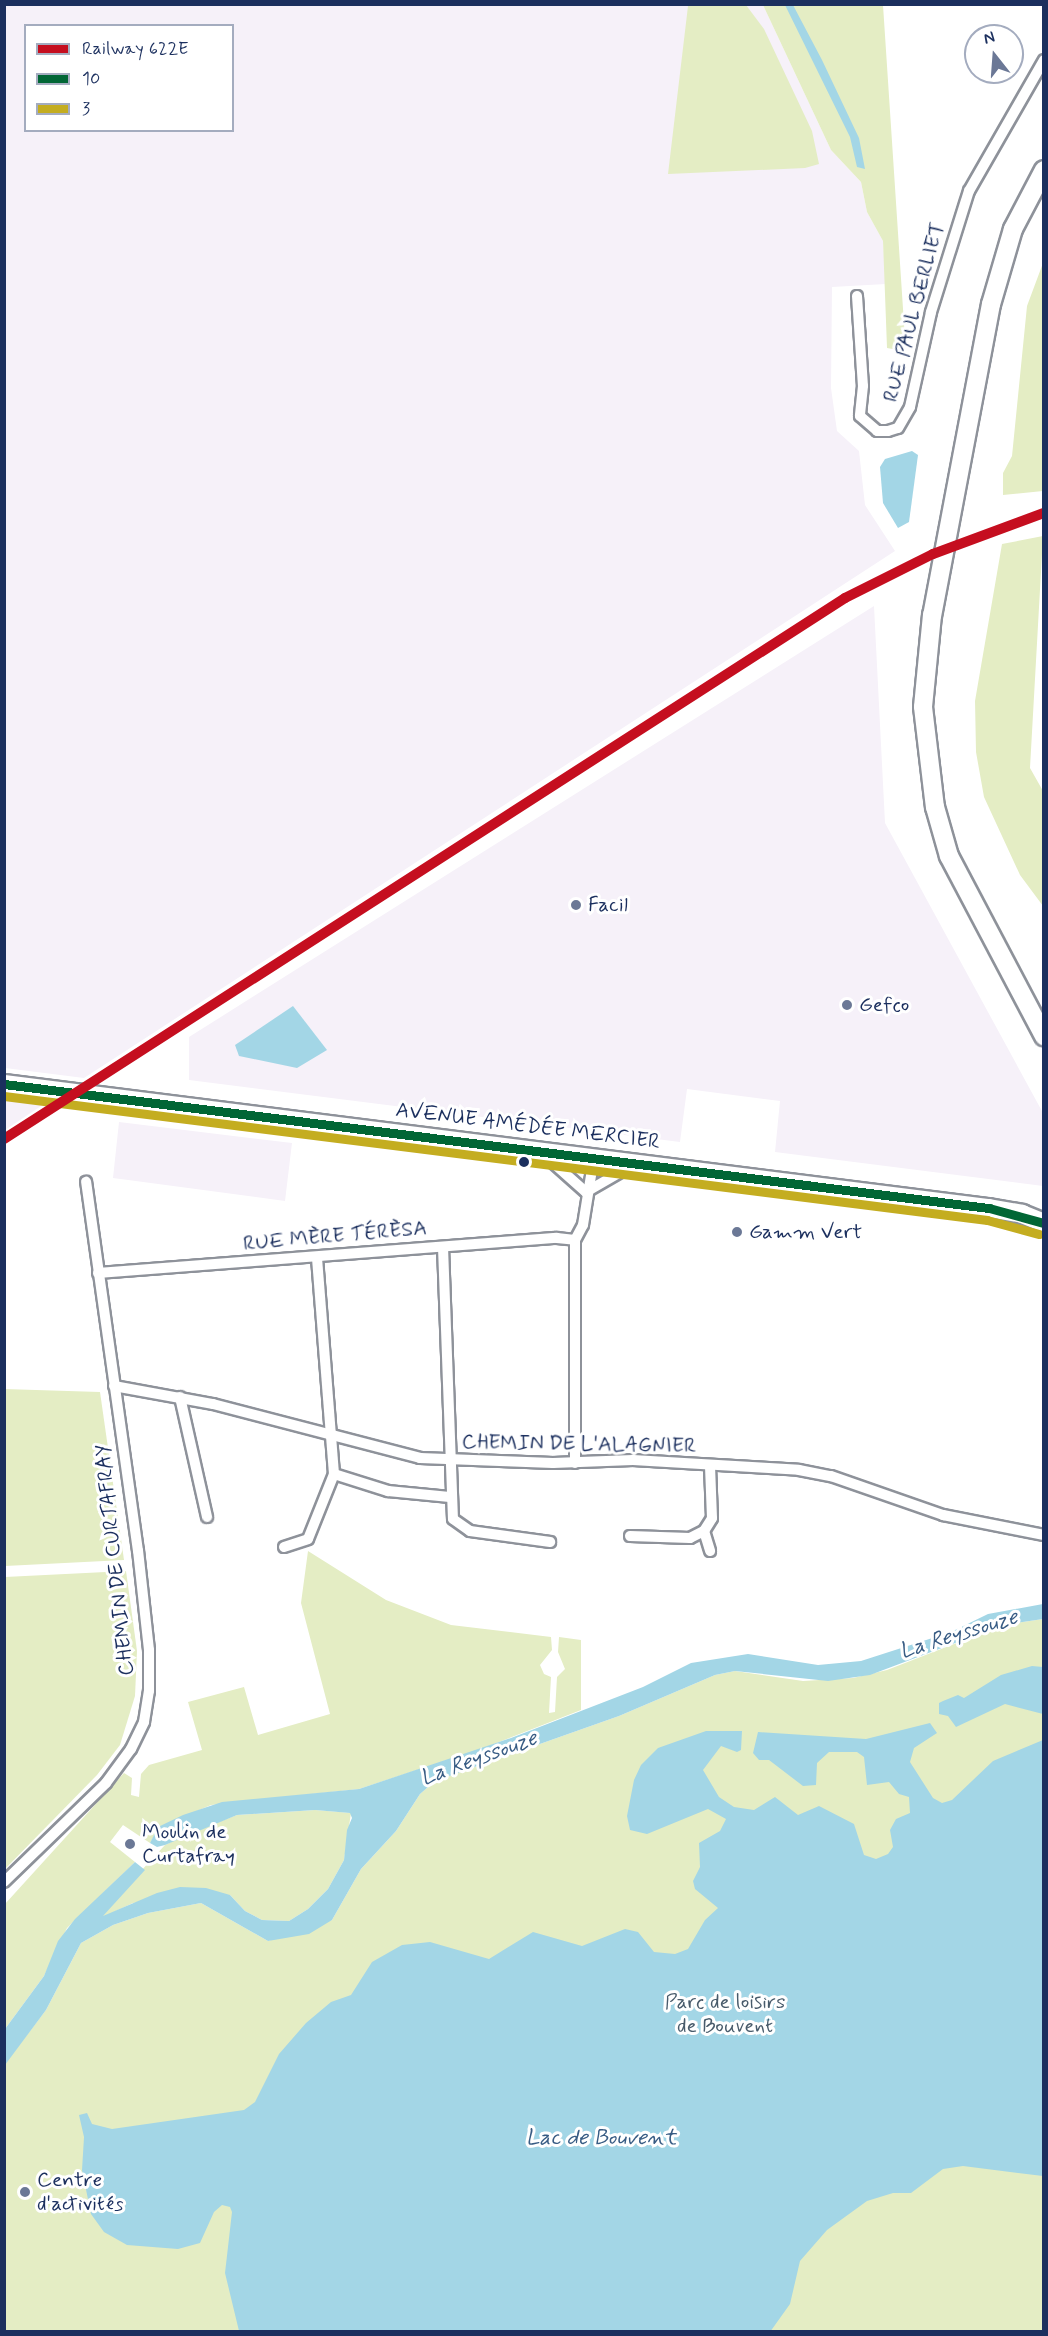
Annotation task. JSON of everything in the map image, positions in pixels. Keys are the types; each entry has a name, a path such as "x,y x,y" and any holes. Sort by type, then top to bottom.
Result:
{"main road":[{"path":"1044,170 1013,229 1000,266 927,647 923,707 934,807 950,856 967,894 1044,1036"},
{"name":"AVENUE AMÉDÉE MERCIER","path":"4,1084 1008,1211 1044,1223"}],"street":[{"name":"RUE PAUL BERLIET","path":"857,296 863,386 860,416 877,431 888,431 898,428 910,407 931,312 969,191 1044,60"},
{"path":"539,1150 586,1192"},
{"path":"575,1463 575,1240 583,1225 586,1192 594,1157"},
{"path":"586,1192 616,1171 639,1163"},
{"name":"CHEMIN DE CURTAFRAY","path":"4,1882 106,1783 131,1749 144,1722 149,1650 86,1182"},
{"name":"RUE MÈRE TÉRÈSA","path":"98,1273 557,1238 575,1240"},
{"path":"443,1247 451,1461 450,1497 453,1519 470,1531 550,1542"},
{"path":"284,1547 308,1539 334,1474 317,1258"},
{"name":"CHEMIN DE L'ALAGNIER","path":"114,1386 180,1397 420,1458 451,1461 575,1463 633,1460 799,1470 831,1476 942,1515 1044,1535"},
{"path":"180,1397 207,1517"},
{"path":"630,1536 690,1538 704,1532 712,1518 710,1466"},
{"path":"334,1474 388,1491 450,1497"},
{"path":"704,1532 710,1551"}],"shaded area":[{"path":"5,5 763,5 831,150 861,182 867,212 883,241 886,284 832,287 831,388 837,431 859,451 865,505 895,551 84,1078 5,1068"},
{"path":"874,606 885,823 1043,1113 1043,1186 775,1152 780,1101 687,1089 680,1142 189,1080 189,1037"},
{"path":"5,1099 7,1099 44,1104 5,1130"},
{"path":"119,1122 292,1143 285,1201 113,1178"}],"green space":[{"path":"683,5 746,5 764,29 812,131 819,164 805,168 668,174 688,6"},
{"path":"763,5 883,5 905,339 898,350 887,348 883,241 867,212 861,182 831,150"},
{"path":"1043,263 1043,491 1003,495 1003,473 1012,456 1027,306"},
{"path":"1043,536 1030,768 1043,791 1043,906 1020,875 984,797 976,752 975,701 1002,544"},
{"path":"4,1389 100,1392 124,1560 5,1566"},
{"path":"308,1551 386,1600 451,1625 551,1637 552,1650 540,1665 544,1674 551,1677 549,1713 555,1712 557,1677 565,1669 558,1652 559,1637 581,1640 581,1710 481,1749 359,1789 211,1805 159,1827 150,1843 123,1825 110,1842 135,1862 67,1928 44,1976 5,2029 5,1904 124,1773 132,1778 131,1795 139,1797 141,1774 149,1765 202,1750 188,1702 244,1687 258,1735 330,1714 301,1603"},
{"path":"126,1571 137,1651 135,1696 120,1745 97,1775 5,1869 5,1577"},
{"name":"Lac de Bouvent","path":"1043,1619 1043,2331 5,2331 4,2065 46,2010 81,1943 113,1925 148,1913 201,1903 268,1941 332,1920 361,1869 396,1831 420,1794 435,1781 619,1716 715,1675 735,1671 803,1681 853,1678 887,1670 1003,1625"},
{"path":"315,1810 351,1813 344,1860 328,1889 308,1909 289,1921 262,1920 245,1911 230,1895 133,1903 103,1917 101,1914 165,1845 237,1815"}],"water":[{"path":"785,5 793,5 822,60 859,138 865,169 857,167 850,137"},
{"path":"912,451 918,455 909,522 898,528 883,503 880,467 885,459"},
{"path":"293,1006 327,1050 297,1068 239,1056 235,1045"},
{"name":"La Reyssouze","path":"1043,1604 1043,1619 1003,1625 870,1675 828,1681 735,1671 715,1675 619,1716 435,1781 420,1794 396,1831 361,1869 332,1920 309,1934 268,1941 201,1903 148,1913 113,1925 81,1943 46,2010 5,2065 5,2029 44,1976 58,1941 75,1919 135,1862 145,1870 103,1916 157,1893 180,1887 206,1888 230,1895 245,1911 262,1920 289,1921 308,1909 328,1889 344,1860 347,1830 352,1818 350,1813 315,1810 237,1815 165,1845 157,1847 150,1843 158,1827 183,1815 222,1802 359,1789 511,1738 643,1687 691,1663 748,1654 818,1665 861,1661 951,1632 988,1614"},
{"path":"1032,1666 1043,1667 1043,1714 1005,1704 956,1727 948,1716 939,1714 939,1703 958,1695 964,1698 1001,1675"},
{"name":"Lac de Bouvent","path":"930,1723 937,1733 914,1748 910,1762 933,1798 942,1803 952,1800 993,1761 1043,1740 1043,2176 963,2166 943,2169 911,2193 893,2193 867,2201 827,2230 800,2261 790,2304 770,2332 239,2331 225,2273 232,2212 230,2207 222,2205 214,2212 200,2243 178,2249 127,2245 104,2232 91,2214 82,2170 84,2137 79,2115 87,2113 92,2124 112,2129 244,2110 255,2102 279,2054 306,2023 331,2002 351,1995 372,1962 402,1945 430,1942 489,1959 533,1932 582,1946 625,1929 638,1932 654,1952 675,1954 688,1949 705,1920 718,1908 695,1889 693,1881 700,1867 699,1843 720,1831 726,1819 708,1809 647,1834 630,1830 627,1816 634,1780 641,1765 658,1748 706,1731 742,1731 741,1750 737,1752 721,1746 703,1770 719,1797 734,1807 754,1810 775,1797 798,1815 819,1806 854,1824 864,1855 876,1859 888,1854 893,1847 890,1830 896,1819 910,1813 909,1797 899,1794 889,1782 867,1785 864,1757 857,1752 829,1752 817,1763 816,1785 803,1786 769,1760 759,1760 753,1753 758,1732 866,1739"}],"rail line":[{"name":"622E","path":"4,1139 845,598 933,554 1044,513"}],"transit line":[{"name":"10","path":"4,1084 989,1208 1044,1223"},
{"name":"3","path":"4,1096 987,1220 1039,1234"}],"place":[{"name":"Facil","path":"576,905"},
{"name":"Gefco","path":"847,1005"},
{"name":"Gamm Vert","path":"737,1232"},
{"name":"Moulin de Curtafray","path":"130,1844"},
{"name":"Centre d'activités","path":"25,2192"}],"park label":[{"name":"Parc de loisirs de Bouvent","path":"725,2014"}]}
